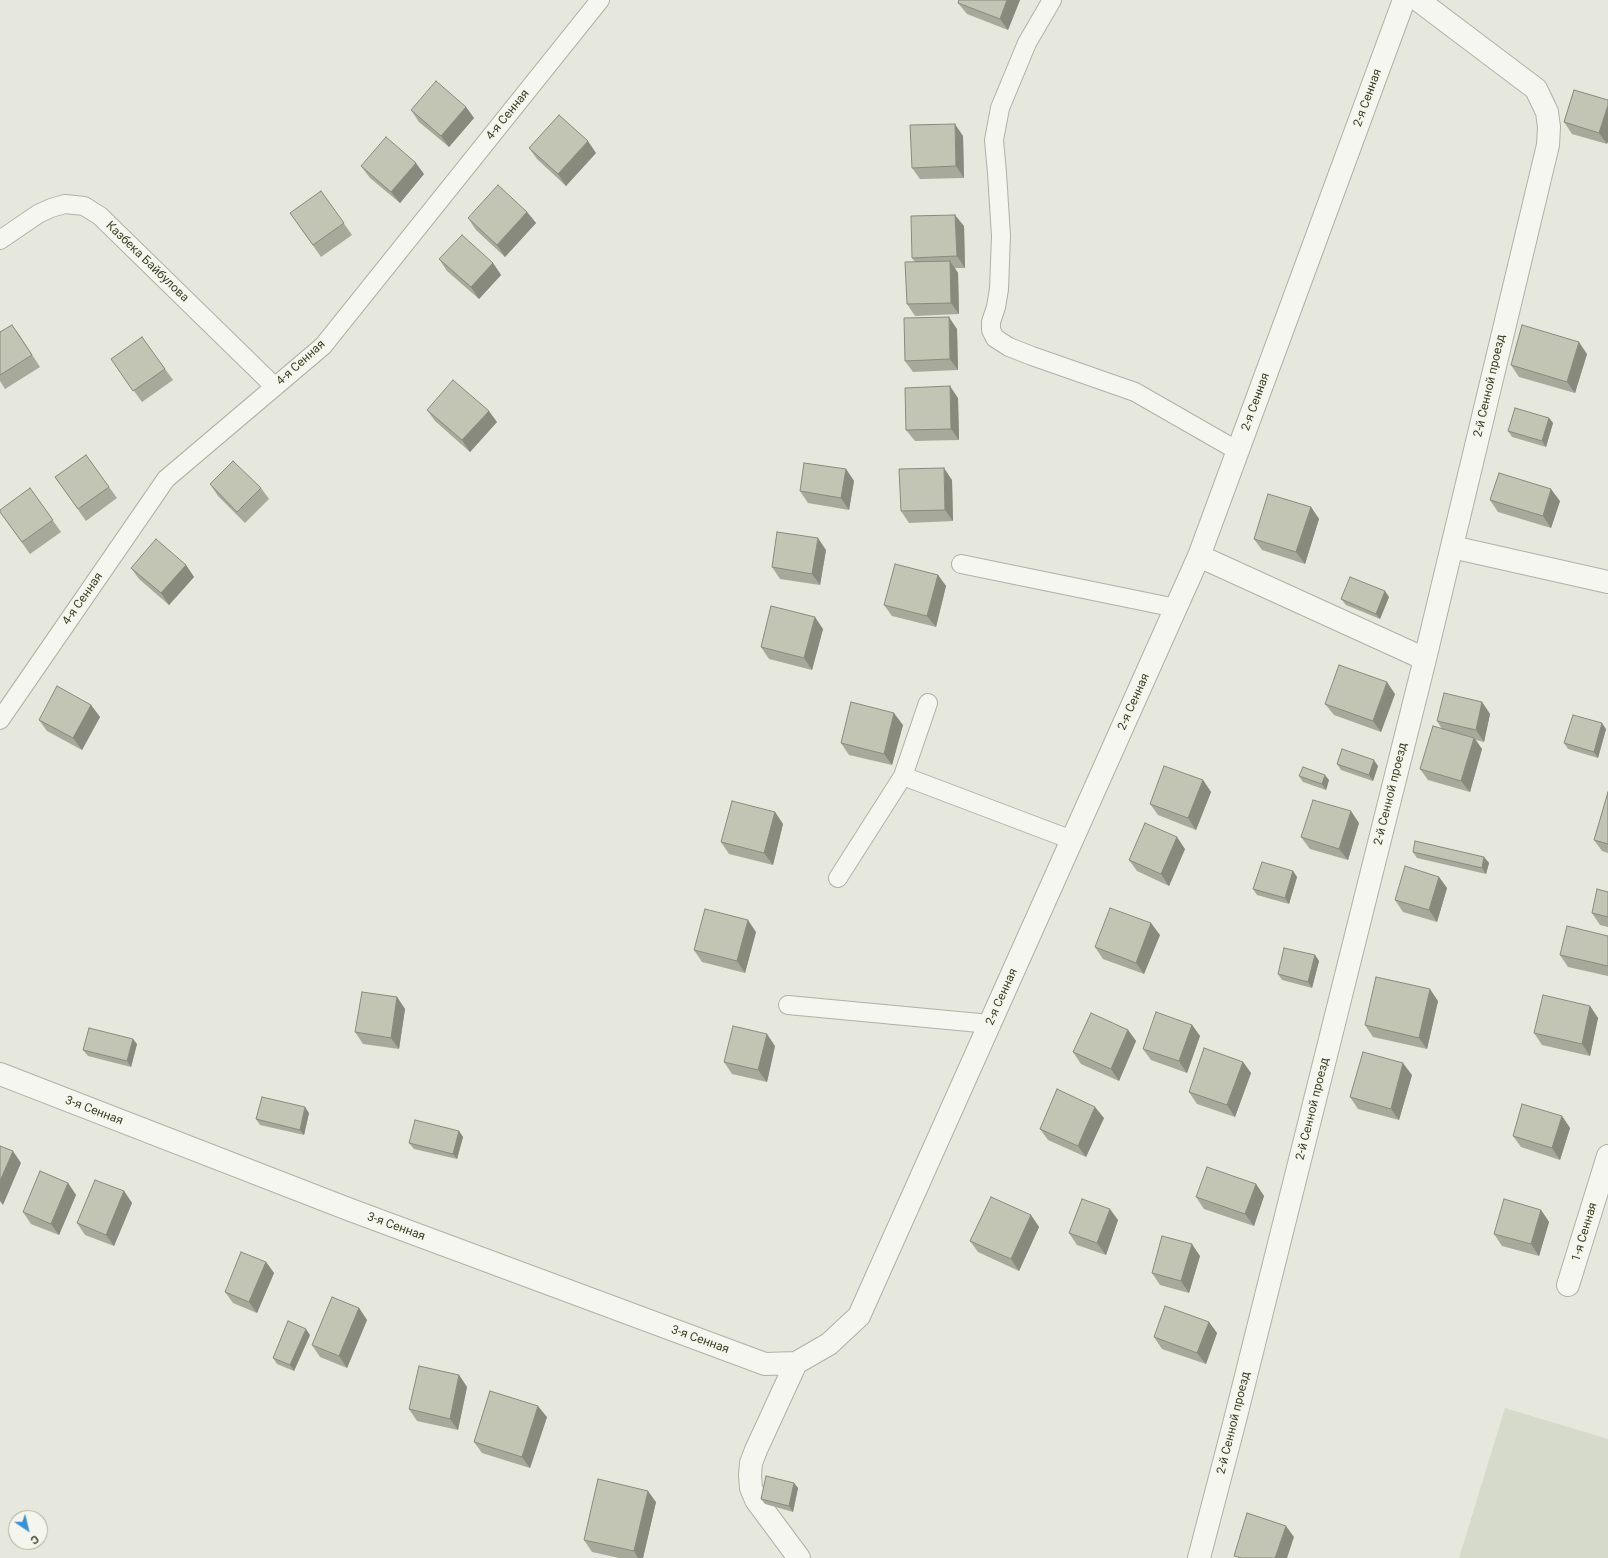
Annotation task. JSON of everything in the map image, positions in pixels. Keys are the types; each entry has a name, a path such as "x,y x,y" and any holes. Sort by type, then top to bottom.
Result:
{"street":[{"name":"2-я Сенная","path":"796,1363 829,1344 859,1316 1176,608 1199,556 1404,0"},
{"name":"2-й Сенной проезд","path":"1199,1558 1234,1424 1425,659 1548,145 1549,127 1547,112 1536,89 1418,0"},
{"path":"1452,547 1608,582"},
{"path":"1199,556 1425,659"},
{"name":"3-я Сенная","path":"0,1074 348,1209 765,1364 796,1363"},
{"name":"1-я Сенная","path":"1568,1286 1608,1156"},
{"path":"796,1363 756,1450 751,1463 750,1475 751,1488 756,1500 799,1558"}],"lane":[{"name":"4-я Сенная","path":"0,720 166,479 323,346 600,0"},
{"path":"1052,0 1027,43 1000,108 994,140 1001,236 999,289 996,307 991,322 991,330 995,338 1009,347 1135,392 1238,451"},
{"name":"Казбека Байбулова","path":"0,240 38,214 51,208 66,204 84,206 100,216 275,387"},
{"path":"961,564 1176,608"},
{"path":"838,878 903,776 928,704"},
{"path":"903,776 1072,840"},
{"path":"788,1005 990,1024"}],"shaded area":[{"path":"1505,1408 1608,1439 1608,1558 1459,1558"}],"building":[{"path":"959,0 1007,0 1000,19 958,3"},
{"path":"436,81 466,107 441,136 411,110"},
{"path":"1574,90 1608,100 1608,105 1599,133 1564,122"},
{"path":"559,115 588,141 558,174 529,148"},
{"path":"955,124 956,166 912,168 910,125"},
{"path":"386,137 416,163 391,192 361,166"},
{"path":"498,185 527,212 497,245 468,218"},
{"path":"321,191 344,223 313,245 290,213"},
{"path":"955,215 957,256 912,258 911,216"},
{"path":"462,235 493,263 471,287 439,259"},
{"path":"950,261 951,303 907,304 905,262"},
{"path":"949,317 950,359 905,361 904,318"},
{"path":"12,325 32,355 0,375 0,332"},
{"path":"1522,325 1579,342 1567,382 1511,365"},
{"path":"142,337 165,369 133,391 111,359"},
{"path":"453,380 489,411 462,440 427,410"},
{"path":"950,386 951,429 906,430 905,388"},
{"path":"1515,408 1549,418 1542,441 1508,431"},
{"path":"86,455 109,487 78,509 55,477"},
{"path":"233,461 261,488 237,512 210,484"},
{"path":"804,463 846,469 841,498 800,491"},
{"path":"944,468 945,510 901,511 899,469"},
{"path":"1499,473 1551,489 1543,516 1490,500"},
{"path":"30,488 53,520 22,542 0,510"},
{"path":"1268,494 1311,507 1296,552 1254,539"},
{"path":"777,532 818,538 812,574 772,567"},
{"path":"156,539 186,565 161,593 131,568"},
{"path":"895,564 938,575 927,616 884,605"},
{"path":"1350,577 1385,591 1376,614 1341,599"},
{"path":"771,606 815,617 804,658 761,647"},
{"path":"1339,665 1387,682 1373,721 1325,704"},
{"path":"57,686 91,705 73,738 39,720"},
{"path":"1444,693 1482,702 1476,730 1437,721"},
{"path":"851,702 894,713 884,754 841,743"},
{"path":"1573,715 1602,723 1594,752 1564,743"},
{"path":"1433,726 1474,738 1461,781 1420,769"},
{"path":"1342,749 1374,760 1369,775 1337,764"},
{"path":"1164,766 1203,780 1188,818 1150,804"},
{"path":"1303,767 1325,775 1322,784 1299,776"},
{"path":"1608,792 1608,844 1594,840"},
{"path":"1313,800 1351,811 1339,849 1301,837"},
{"path":"732,801 775,812 764,853 721,842"},
{"path":"1145,823 1177,837 1161,874 1129,860"},
{"path":"1415,841 1484,857 1482,868 1413,852"},
{"path":"1262,862 1293,871 1285,898 1253,889"},
{"path":"1405,866 1439,877 1429,910 1395,900"},
{"path":"1597,889 1608,892 1608,917 1592,913"},
{"path":"1110,908 1151,923 1136,963 1095,947"},
{"path":"705,909 748,920 737,961 694,950"},
{"path":"1567,926 1608,936 1608,966 1560,955"},
{"path":"1284,948 1315,955 1308,982 1278,974"},
{"path":"1376,977 1430,989 1419,1038 1365,1025"},
{"path":"362,992 397,997 391,1038 355,1032"},
{"path":"1543,995 1590,1006 1582,1044 1534,1033"},
{"path":"1156,1012 1192,1025 1179,1061 1143,1049"},
{"path":"1091,1013 1128,1030 1111,1069 1073,1052"},
{"path":"733,1026 767,1034 758,1070 724,1062"},
{"path":"89,1028 133,1039 127,1061 83,1050"},
{"path":"1204,1048 1243,1062 1227,1105 1189,1092"},
{"path":"1363,1052 1403,1063 1391,1109 1350,1097"},
{"path":"1057,1089 1095,1107 1078,1146 1040,1129"},
{"path":"262,1097 305,1107 300,1130 256,1119"},
{"path":"1522,1104 1562,1116 1552,1148 1513,1136"},
{"path":"415,1120 459,1131 453,1154 409,1143"},
{"path":"0,1146 13,1151 0,1181"},
{"path":"1207,1167 1256,1184 1245,1214 1196,1197"},
{"path":"40,1171 68,1183 51,1224 23,1212"},
{"path":"95,1180 124,1191 106,1235 77,1223"},
{"path":"991,1197 1031,1215 1011,1259 970,1241"},
{"path":"1082,1199 1110,1209 1097,1243 1069,1233"},
{"path":"1504,1199 1541,1210 1531,1244 1494,1234"},
{"path":"1162,1236 1192,1244 1181,1281 1152,1273"},
{"path":"241,1252 266,1262 249,1302 225,1292"},
{"path":"332,1297 359,1308 339,1356 312,1345"},
{"path":"1165,1306 1209,1322 1197,1353 1154,1337"},
{"path":"288,1321 306,1329 290,1365 273,1358"},
{"path":"419,1366 459,1375 450,1419 409,1409"},
{"path":"490,1391 538,1406 522,1457 474,1442"},
{"path":"766,1476 794,1483 789,1506 761,1499"},
{"path":"598,1479 648,1491 634,1551 584,1540"},
{"path":"1247,1513 1286,1526 1275,1558 1241,1558 1234,1556"}]}
